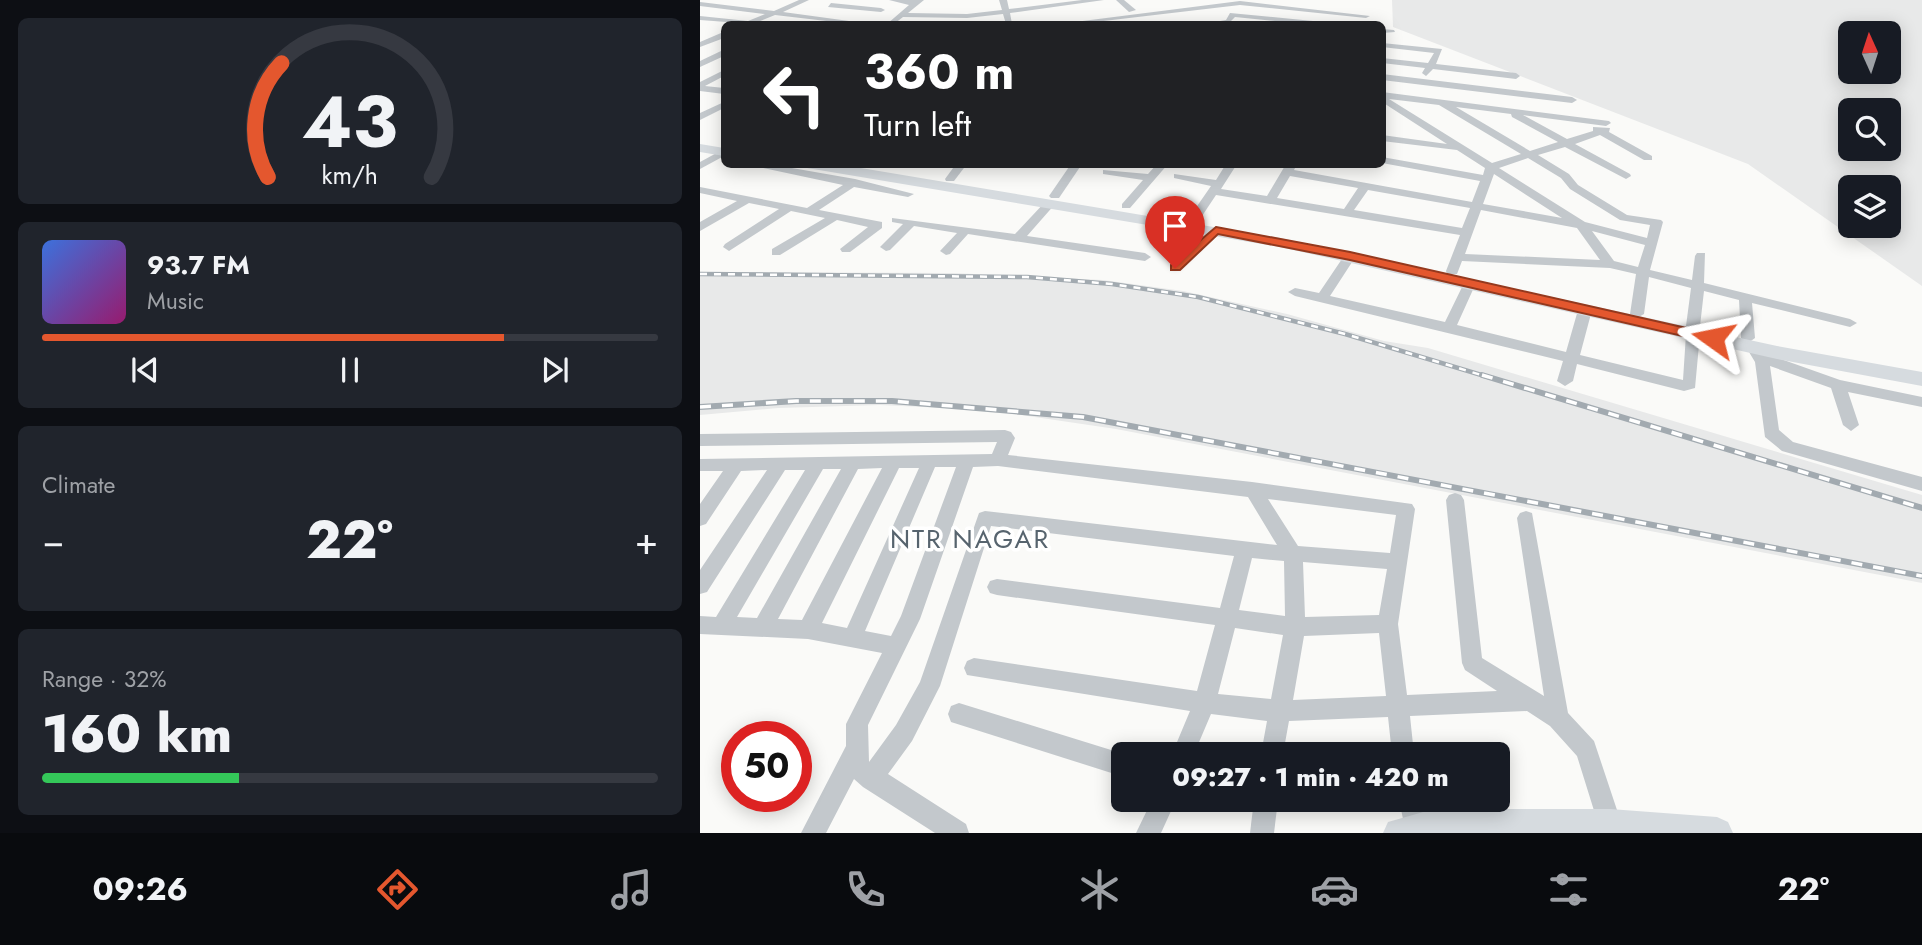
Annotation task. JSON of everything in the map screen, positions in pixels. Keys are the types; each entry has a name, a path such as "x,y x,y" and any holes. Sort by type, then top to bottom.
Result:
{"main road":[{"path":"700,142 721,152"},
{"path":"700,148 721,153"},
{"path":"825,168 861,169 950,179 1053,199 1126,206 1216,230 1350,256 1470,284 1637,314 1753,347 1922,379"},
{"path":"861,169 1454,264 1514,290 1585,310 1693,330"},
{"path":"1753,347 1922,369"},
{"path":"1409,820 1434,825 1610,825 1717,833"}],"street":[{"path":"719,6 733,0"},
{"path":"746,9 768,0"},
{"path":"756,21 805,0"},
{"path":"807,16 843,0"},
{"path":"893,0 910,8 966,20 1047,3 1100,0"},
{"path":"1003,0 1009,21"},
{"path":"1093,0 1105,16"},
{"path":"1120,0 1132,10"},
{"path":"1184,0 1191,13"},
{"path":"1301,0 1328,3 1318,11"},
{"path":"1047,3 1055,21"},
{"path":"700,4 844,21"},
{"path":"831,5 884,11 972,6 966,20"},
{"path":"894,21 910,8"},
{"path":"1086,21 1105,16 1191,13 1318,11 1366,16"},
{"path":"1227,13 1297,21"},
{"path":"1147,14 1151,21"},
{"path":"1344,21 1350,15"},
{"path":"700,18 724,21"},
{"path":"700,35 721,37"},
{"path":"700,45 721,37"},
{"path":"1386,45 1439,51 1412,98"},
{"path":"700,64 721,54"},
{"path":"1386,60 1516,76"},
{"path":"700,86 721,76"},
{"path":"1386,77 1572,100"},
{"path":"700,86 721,90"},
{"path":"1502,110 1509,92"},
{"path":"1386,97 1587,120 1648,158"},
{"path":"1386,100 1581,225 1610,264"},
{"path":"1439,102 1567,177 1574,187 1628,219 1657,222 1643,272 1637,314"},
{"path":"703,114 721,106"},
{"path":"1452,121 1502,110 1626,176"},
{"path":"703,114 721,115"},
{"path":"1427,128 1440,125"},
{"path":"1604,129 1491,167 1454,264 1610,264 1850,323"},
{"path":"1386,139 1462,149"},
{"path":"700,166 721,154"},
{"path":"1386,161 1486,179"},
{"path":"825,168 851,184 908,194"},
{"path":"950,179 959,168"},
{"path":"1018,238 1053,199 1074,168"},
{"path":"1126,206 1160,168"},
{"path":"1193,222 1229,168"},
{"path":"1270,200 1290,168 1365,185 1581,225 1652,243"},
{"path":"810,211 851,184 861,169"},
{"path":"1107,172 1152,178"},
{"path":"1178,176 1270,200 1466,232"},
{"path":"1347,213 1365,185"},
{"path":"702,192 750,198 833,218 878,225 846,248"},
{"path":"700,227 750,198"},
{"path":"729,247 790,206"},
{"path":"776,252 833,218"},
{"path":"1601,230 1628,219"},
{"path":"896,220 1144,257"},
{"path":"886,247 912,222"},
{"path":"1175,268 1216,230"},
{"path":"946,251 965,231"},
{"path":"1322,298 1350,256"},
{"path":"1295,292 1688,386 1701,256"},
{"path":"1449,327 1470,284"},
{"path":"1745,296 1771,433 1776,439 1788,447 1922,484"},
{"path":"1565,381 1585,310"},
{"path":"1753,347 1838,385 1921,405"},
{"path":"1838,385 1851,425"},
{"path":"700,440 1006,436 998,460"},
{"path":"700,465 998,460 1406,509 1388,624 1402,742"},
{"path":"957,833 858,768 857,724 910,619 965,462"},
{"path":"808,630 893,463"},
{"path":"853,636 929,463"},
{"path":"764,626 852,464"},
{"path":"700,586 779,465"},
{"path":"722,624 817,465"},
{"path":"700,519 735,466"},
{"path":"1252,489 1293,555 1295,627 1274,742"},
{"path":"1455,500 1472,663 1558,718 1586,749 1610,825"},
{"path":"871,779 904,733 929,686 985,518 1245,550 1398,562"},
{"path":"1526,518 1558,718"},
{"path":"1188,742 1205,703 1245,550"},
{"path":"997,587 1226,620 1295,627 1388,624"},
{"path":"700,625 808,630 853,636 895,646"},
{"path":"974,668 1205,703 1278,711 1531,700"},
{"path":"959,714 1111,762"},
{"path":"813,833 857,749"},
{"path":"1148,833 1158,812"},
{"path":"1262,833 1265,812"}],"shaded area":[{"path":"1392,0 1922,0 1922,286 1854,238 1901,238 1901,175 1838,175 1838,227 1748,164 1393,27"},
{"path":"700,272 952,273 1103,280 1183,291 1287,314 1384,341 1428,348 1922,495 1922,583 1116,429 988,410 880,405 778,408 700,415"}],"railway":[{"path":"700,274 1027,277 1112,284 1198,297 1345,334 1488,377"},
{"path":"1482,375 1922,508"},
{"path":"700,407 796,401 892,401 1083,417 1922,576"}],"district":[{"name":"NTR NAGAR","path":"970,539"}],"route":[{"path":"1175,268 1216,230 1350,256 1713,338"}]}
